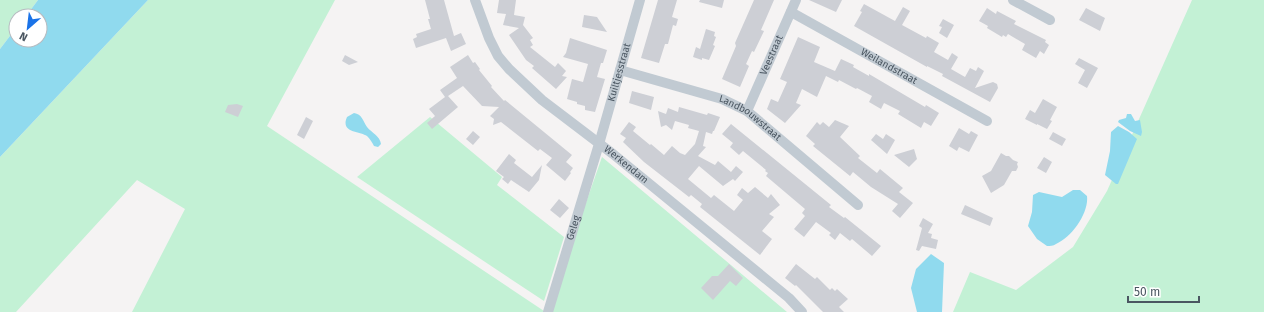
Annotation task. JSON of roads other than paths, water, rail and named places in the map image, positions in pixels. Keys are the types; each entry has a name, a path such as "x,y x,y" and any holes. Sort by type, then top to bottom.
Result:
{"street":[{"name":"Werkendam","path":"475,0 489,38 498,56 509,69 542,100 599,144 789,298 802,312"},
{"name":"Kuiltjesstraat","path":"599,144 640,0"},
{"name":"Veestraat","path":"747,111 796,0"},
{"path":"1013,0 1050,20"},
{"name":"Weilandstraat","path":"791,12 987,121"},
{"name":"Landbouwstraat","path":"620,70 722,99 747,111 858,205"},
{"name":"Geleg","path":"548,312 599,144"}],"water":[{"path":"38,0 148,0 0,157 0,49 8,38 8,48 48,48 48,8 32,8"},
{"path":"354,113 361,116 367,127 379,139 381,144 378,147 374,146 364,134 348,129 346,126 347,117"},
{"path":"1127,114 1131,114 1135,121 1140,120 1142,132 1141,136 1130,131 1118,122 1119,120 1126,118"},
{"path":"1118,126 1129,132 1137,139 1118,184 1116,184 1105,175 1110,151 1111,132"},
{"path":"1073,190 1080,190 1087,196 1087,203 1082,217 1068,236 1062,241 1052,246 1047,246 1037,239 1028,226 1032,212 1033,195 1039,192 1062,197"},
{"path":"931,254 944,263 942,312 917,312 911,288 916,269"}]}
